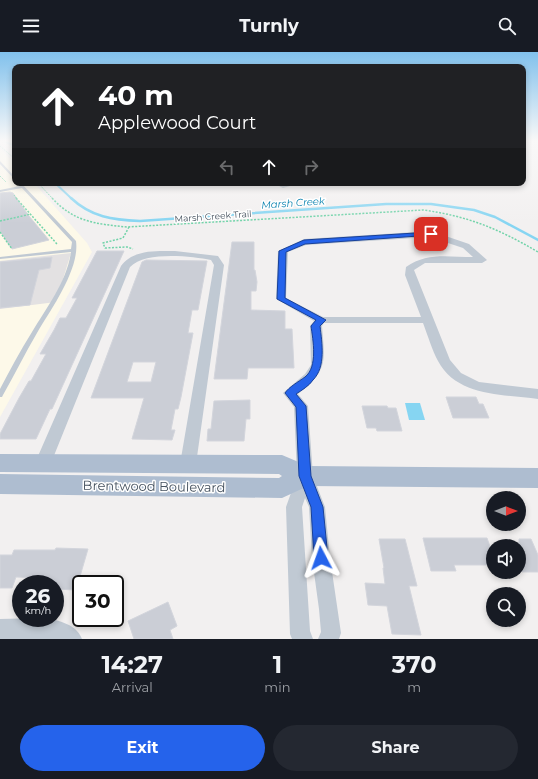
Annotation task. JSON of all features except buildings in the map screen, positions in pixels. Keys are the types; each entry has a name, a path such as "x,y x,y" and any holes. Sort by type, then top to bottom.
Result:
{"main road":[{"name":"Brentwood Boulevard","path":"0,463 282,465 305,476 538,478"},
{"name":"Brentwood Boulevard","path":"0,484 282,488 305,476"}],"street":[{"path":"428,320 321,320 281,299 283,251 304,242 431,234 466,246 482,260 424,260 409,269 444,361 461,380 477,386 538,394"},
{"path":"43,463 126,266 135,258 145,255 204,255 216,258 219,265 188,464"},
{"path":"321,320 316,326 318,346 316,370 310,378 290,393 301,406 305,476 317,507 321,558 329,609 331,633 328,639"},
{"path":"303,639 300,634 294,507 305,476"},
{"path":"0,629 50,629 64,632 72,639"}],"lane":[{"path":"0,191 17,186"},
{"path":"0,395 62,285 71,264 74,250 74,242 21,186"},
{"path":"0,258 74,250"}],"path":[{"name":"Marsh Creek Trail","path":"41,186 64,211 95,224 130,227 423,210 449,213 483,222 500,229 538,252"},
{"path":"13,193 59,247"},
{"path":"0,221 31,214"},
{"path":"130,227 123,238 110,240 103,243 105,248 127,247 145,255"},
{"path":"0,232 13,251"}],"shaded area":[{"path":"0,168 12,168 12,186 37,186 87,243 92,252 0,417"},
{"path":"71,253 56,302 0,309 0,261"}],"water":[{"path":"405,403 420,403 425,420 409,420"}],"waterway":[{"name":"Marsh Creek","path":"58,186 72,199"},
{"name":"Marsh Creek","path":"71,198 86,209 103,216 121,220 140,221 386,204 431,204 474,210 495,217 538,240"}],"route":[{"path":"321,558 317,507 305,476 301,406 290,393 310,378 316,370 318,360 316,326 321,320 281,299 283,251 304,242 431,234"}]}
